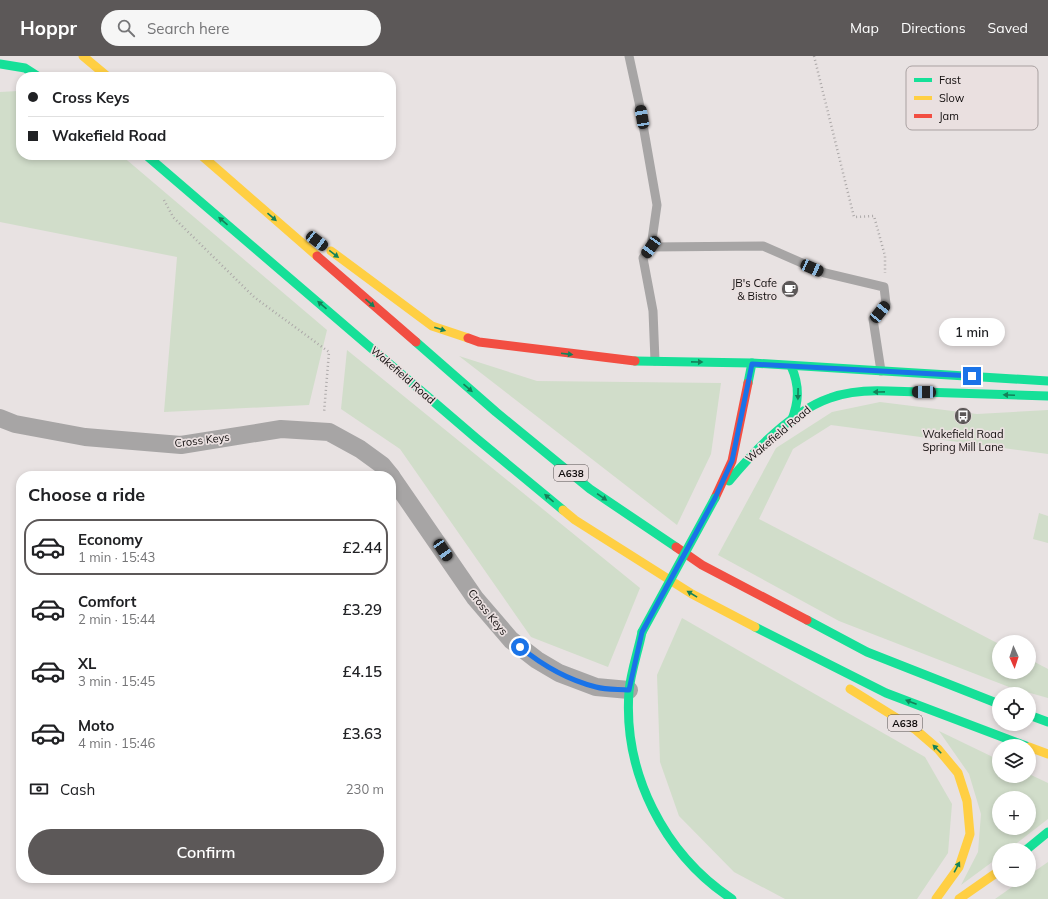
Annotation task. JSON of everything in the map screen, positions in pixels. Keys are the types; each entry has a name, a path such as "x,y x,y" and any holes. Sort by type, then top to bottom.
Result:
{"main road":[{"path":"83,56 102,72"},
{"path":"0,64 24,68 31,72"},
{"name":"Wakefield Road","path":"152,160 575,520 692,594 726,613"},
{"name":"A638","path":"207,160 496,412 590,489 702,565 868,652 992,701"},
{"name":"A638","path":"208,160 298,226"},
{"path":"323,246 432,326 479,342 627,361 752,364 1048,381"},
{"name":"Wakefield Road","path":"732,899 700,874 667,836 647,803 631,751 628,720 629,690 642,632 715,498 732,461 752,364"},
{"path":"791,366 797,378 800,392 797,408 791,422"},
{"name":"Wakefield Road","path":"715,498 745,461 815,404 831,397 853,392 1048,396"},
{"name":"A638","path":"726,613 814,667"},
{"name":"A638","path":"726,613 886,693 1008,739"},
{"name":"A638","path":"841,684 916,730 938,749 958,773 967,801 970,834 959,867 936,899"},
{"path":"1036,718 1048,722"},
{"path":"1036,750 1048,754"},
{"path":"1035,843 1048,832"},
{"path":"959,899 992,876"}],"street":[{"name":"Cross Keys","path":"0,418 15,424 85,437 181,445 282,429 322,431 329,432 360,449 382,465 387,471"},
{"name":"Cross Keys","path":"396,483 475,598 511,640 537,660 559,673 596,687 629,690"}],"lane":[{"path":"629,56 639,102 657,206 651,247 643,258 653,311 655,361"},
{"path":"651,247 762,246 825,273 884,287 886,304 873,319 881,371"}],"path":[{"path":"814,56 854,217 874,216 885,256 884,287"},
{"path":"163,197 174,217 254,297 329,352 322,431"}],"green space":[{"path":"16,91 16,160 127,160 327,330 309,405 164,412 177,257 0,222 0,92"},
{"path":"347,350 640,588 608,667 531,637 400,449 341,409"},
{"path":"459,356 537,381 721,383 711,454 677,525"},
{"path":"880,402 977,414 1048,410 1048,454 831,425 793,449 759,519 992,640 992,679 1036,679 1036,663 1048,669 1048,698 1036,695 1036,687 1009,687 839,621 718,555 776,448 832,412"},
{"path":"1039,513 1048,516 1048,543 1033,539"},
{"path":"682,618 925,757 952,804 948,853 917,899 785,899 734,872 679,816 660,762 657,675"},
{"path":"939,731 992,757 992,783 1036,783 1036,777 1048,783 1048,819 1036,828 1036,791 992,791 992,835 1027,835 1017,843 992,843 992,862 961,885 978,852 981,814 969,774"},
{"path":"1048,862 1048,899 995,899 1012,887 1036,887 1036,870"}],"traffic: fast":[{"path":"0,64 25,68 31,72"},
{"path":"152,160 476,438 563,510"},
{"path":"416,342 496,412 590,489 676,547"},
{"path":"635,361 752,363"},
{"path":"748,383 752,363 1048,381"},
{"path":"791,366 797,387 796,408 791,422"},
{"path":"729,481 750,457 788,422 816,404 851,392 873,391 1048,396"},
{"path":"642,632 715,498"},
{"path":"807,620 867,652 992,701"},
{"path":"755,627 886,693 1008,739"},
{"path":"642,632 631,676 629,691 629,722 633,752 641,781 653,809 668,835 686,859 708,881 732,899"},
{"path":"1036,718 1048,722"},
{"path":"1035,843 1048,832"}],"traffic: slow":[{"path":"83,56 102,72"},
{"path":"207,160 317,256"},
{"path":"331,251 432,326 468,338"},
{"path":"563,510 575,520 692,594 755,627"},
{"path":"850,689 916,730 938,749 958,773 967,801 970,834 959,867 936,899"},
{"path":"1036,750 1048,754"},
{"path":"959,899 992,876"}],"traffic: jam":[{"path":"317,256 416,342"},
{"path":"468,338 479,342 635,361"},
{"path":"715,498 732,461 748,383"},
{"path":"676,547 702,565 807,620"}],"place":[{"name":"JB's Cafe & Bistro","path":"790,289"},
{"name":"Wakefield Road Spring Mill Lane","path":"963,416"}],"route":[{"path":"520,647 537,660 559,673 596,687 629,690 642,632 715,498 732,461 752,364 972,376"}]}
